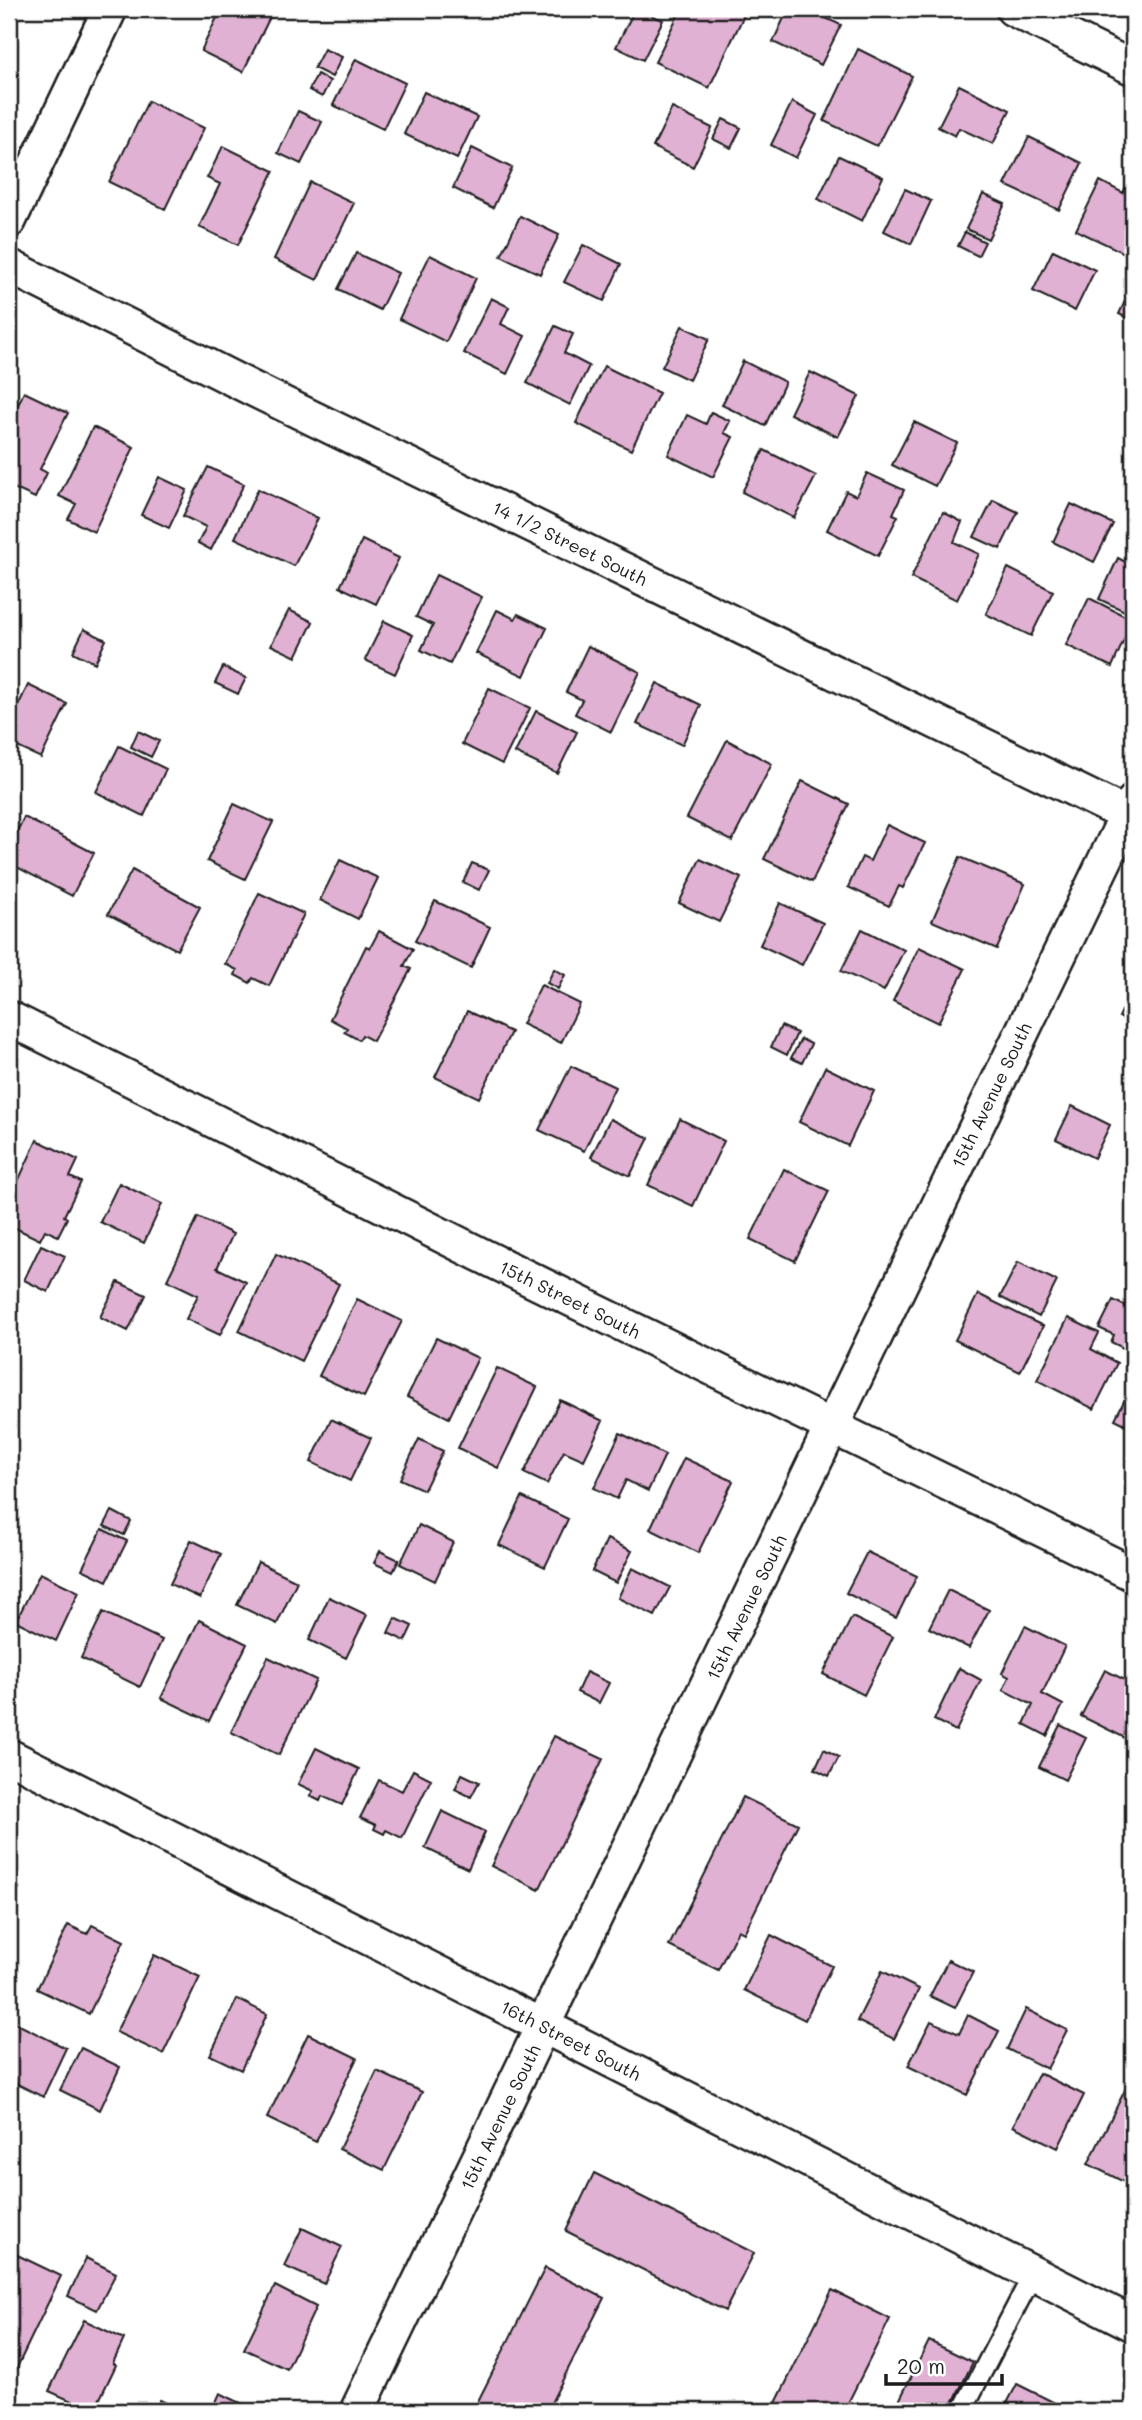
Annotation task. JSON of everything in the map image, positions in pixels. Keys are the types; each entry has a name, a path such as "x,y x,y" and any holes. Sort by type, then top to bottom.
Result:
{"street":[{"path":"9,221 110,9"},
{"path":"1013,9 1133,68"},
{"name":"14 1/2 Street South","path":"9,266 265,395 1131,811"},
{"name":"15th Avenue South","path":"358,2411 1131,811"},
{"name":"15th Street South","path":"9,1018 479,1255 1133,1574"},
{"name":"16th Street South","path":"9,1756 1133,2324"}],"lane":[{"path":"962,2411 1033,2274"}],"building":[{"path":"221,9 253,9 270,17 243,72 201,51"},
{"path":"635,9 663,20 643,60 616,47"},
{"path":"681,9 747,9 709,88 655,62"},
{"path":"788,9 806,9 841,25 821,65 773,42"},
{"path":"324,49 342,57 332,77 314,68"},
{"path":"858,49 912,76 877,146 824,121"},
{"path":"356,59 405,83 383,129 333,105"},
{"path":"317,74 330,81 322,97 309,90"},
{"path":"959,85 1010,110 993,144 959,128 955,136 938,127"},
{"path":"424,92 477,117 457,159 404,134"},
{"path":"148,101 204,128 165,209 109,182"},
{"path":"792,102 817,115 796,158 771,145"},
{"path":"672,108 712,128 693,167 653,147"},
{"path":"298,111 322,122 301,164 278,153"},
{"path":"723,119 741,128 731,148 713,139"},
{"path":"1029,137 1082,163 1059,210 1005,185"},
{"path":"223,146 274,171 238,245 199,227 220,184 207,178"},
{"path":"472,148 512,168 493,208 453,188"},
{"path":"839,156 883,177 862,221 818,199"},
{"path":"1100,181 1123,193 1127,185 1133,188 1133,257 1076,230"},
{"path":"310,182 354,203 317,280 274,259"},
{"path":"905,189 931,201 911,244 884,231"},
{"path":"983,194 1005,204 988,239 966,229"},
{"path":"520,216 559,235 540,274 501,256"},
{"path":"965,232 985,242 978,256 958,246"},
{"path":"583,245 621,264 604,301 564,282"},
{"path":"1053,250 1095,270 1075,311 1033,291"},
{"path":"356,253 398,273 380,310 338,289"},
{"path":"430,255 476,278 446,342 399,319"},
{"path":"1133,284 1133,321 1119,314"},
{"path":"491,298 509,307 501,324 525,336 507,374 464,353"},
{"path":"555,326 573,334 564,353 589,366 570,405 527,383"},
{"path":"682,326 709,339 689,380 662,367"},
{"path":"743,361 785,382 765,426 722,405"},
{"path":"604,366 659,393 631,450 576,423"},
{"path":"810,372 859,396 838,437 790,414"},
{"path":"24,392 68,413 40,469 47,473 35,498 9,486 9,423"},
{"path":"711,412 730,421 724,433 733,437 713,477 668,455 687,415 706,424"},
{"path":"914,422 957,443 935,486 892,465"},
{"path":"93,427 134,447 94,532 68,519 76,504 59,496"},
{"path":"764,450 816,476 794,518 742,492"},
{"path":"208,467 244,484 211,550 198,543 206,527 183,516"},
{"path":"867,473 904,490 893,514 898,516 878,556 827,530 846,491 856,496"},
{"path":"159,477 187,490 169,528 141,515"},
{"path":"258,489 318,518 294,566 235,538"},
{"path":"993,500 1018,512 1000,549 974,537"},
{"path":"1071,504 1113,524 1094,562 1053,542"},
{"path":"943,512 962,522 954,542 979,554 957,600 911,578"},
{"path":"362,540 399,558 376,604 340,587"},
{"path":"1118,558 1133,566 1133,615 1099,599"},
{"path":"1008,568 1053,591 1031,636 986,614"},
{"path":"436,575 482,597 450,664 421,650 433,625 416,617"},
{"path":"1089,598 1133,620 1112,667 1066,645"},
{"path":"289,610 313,622 296,657 271,645"},
{"path":"497,610 515,619 518,614 547,628 524,676 476,653"},
{"path":"384,621 413,635 395,674 365,660"},
{"path":"84,629 106,640 95,663 73,652"},
{"path":"588,646 640,672 611,732 575,714 582,700 566,692"},
{"path":"223,667 246,678 238,694 215,683"},
{"path":"657,683 701,705 682,745 637,724"},
{"path":"28,685 67,704 41,758 9,743 9,725"},
{"path":"489,688 530,708 502,764 462,744"},
{"path":"536,711 577,732 557,773 515,753"},
{"path":"138,731 159,741 151,757 131,747"},
{"path":"727,740 772,764 732,841 687,818"},
{"path":"119,746 166,769 144,816 96,792"},
{"path":"802,781 849,804 812,882 764,859"},
{"path":"234,804 273,822 245,879 207,861"},
{"path":"24,817 94,853 72,896 9,863 9,848"},
{"path":"887,825 925,843 903,888 899,886 889,906 848,887 862,857 870,861"},
{"path":"960,857 1025,884 997,949 932,921"},
{"path":"700,859 741,878 719,922 679,903"},
{"path":"340,860 378,878 358,919 320,900"},
{"path":"472,863 489,870 479,890 463,882"},
{"path":"132,870 200,907 177,950 108,914"},
{"path":"259,893 304,914 269,986 253,978 250,983 235,975 237,970 225,964"},
{"path":"435,901 490,927 471,968 415,941"},
{"path":"780,903 823,923 802,965 760,945"},
{"path":"862,929 904,950 884,991 841,971"},
{"path":"379,931 413,949 404,966 411,969 373,1041 362,1035 359,1040 344,1032 347,1028 330,1019 366,946 370,948"},
{"path":"919,947 965,969 938,1023 893,1001"},
{"path":"554,969 565,975 558,989 547,983"},
{"path":"541,985 580,1004 561,1043 522,1024"},
{"path":"1133,988 1133,1024 1119,1017"},
{"path":"467,1011 511,1032 479,1098 435,1077"},
{"path":"781,1026 797,1033 787,1055 771,1047"},
{"path":"801,1039 811,1044 802,1063 791,1058"},
{"path":"571,1066 615,1087 584,1151 539,1130"},
{"path":"825,1067 874,1091 848,1146 799,1122"},
{"path":"1072,1106 1110,1125 1094,1158 1056,1139"},
{"path":"610,1119 649,1138 630,1176 591,1157"},
{"path":"680,1119 724,1141 693,1206 648,1185"},
{"path":"37,1140 78,1160 70,1177 81,1182 64,1216 67,1218 58,1236 45,1230 40,1240 9,1225 10,1186 15,1188"},
{"path":"784,1169 829,1191 795,1261 750,1239"},
{"path":"119,1183 162,1204 144,1243 100,1222"},
{"path":"198,1217 233,1234 217,1268 246,1282 220,1335 186,1319 198,1295 167,1280"},
{"path":"41,1245 65,1256 48,1292 24,1280"},
{"path":"276,1254 339,1284 301,1361 239,1331"},
{"path":"1018,1262 1057,1281 1039,1317 1000,1297"},
{"path":"118,1282 146,1295 128,1331 100,1317"},
{"path":"978,1294 1043,1326 1020,1372 955,1340"},
{"path":"357,1299 402,1321 364,1397 319,1376"},
{"path":"1113,1300 1133,1310 1133,1353 1111,1342 1114,1335 1099,1328"},
{"path":"1068,1318 1099,1333 1091,1349 1117,1363 1094,1409 1037,1380"},
{"path":"436,1338 478,1358 449,1418 407,1397"},
{"path":"497,1368 537,1387 498,1468 458,1448"},
{"path":"1133,1383 1133,1428 1115,1419"},
{"path":"560,1400 603,1421 584,1460 564,1451 547,1484 524,1473"},
{"path":"331,1419 371,1438 350,1481 311,1462"},
{"path":"620,1433 665,1455 648,1491 626,1480 617,1499 594,1488"},
{"path":"419,1439 443,1451 424,1490 400,1479"},
{"path":"684,1458 733,1481 698,1553 650,1529"},
{"path":"522,1497 568,1519 545,1567 499,1545"},
{"path":"112,1511 131,1521 124,1535 104,1526"},
{"path":"419,1525 453,1542 435,1581 400,1564"},
{"path":"102,1529 127,1541 107,1581 82,1569"},
{"path":"607,1539 632,1551 616,1583 592,1571"},
{"path":"191,1540 221,1554 200,1598 170,1584"},
{"path":"380,1551 399,1560 393,1572 374,1563"},
{"path":"867,1552 917,1576 896,1618 846,1593"},
{"path":"258,1562 297,1581 277,1624 237,1605"},
{"path":"632,1568 670,1587 655,1616 618,1598"},
{"path":"40,1573 79,1592 56,1641 16,1621"},
{"path":"948,1590 989,1610 969,1648 929,1628"},
{"path":"329,1597 367,1615 346,1658 309,1640"},
{"path":"103,1612 162,1640 140,1687 81,1658"},
{"path":"852,1617 893,1637 864,1695 823,1674"},
{"path":"395,1618 412,1626 405,1641 388,1633"},
{"path":"199,1620 247,1644 209,1721 161,1698"},
{"path":"1025,1626 1065,1646 1042,1694 1063,1705 1047,1736 1024,1724 1033,1705 1003,1690 1009,1677 1002,1673"},
{"path":"268,1657 316,1680 279,1755 231,1732"},
{"path":"959,1668 981,1680 956,1731 934,1720"},
{"path":"1105,1670 1133,1684 1133,1742 1081,1716"},
{"path":"586,1672 609,1683 599,1703 577,1692"},
{"path":"1060,1725 1086,1738 1065,1780 1039,1767"},
{"path":"554,1736 603,1759 539,1890 491,1866"},
{"path":"316,1748 359,1769 342,1805 322,1796 320,1801 310,1796 313,1791 298,1784"},
{"path":"824,1749 839,1757 829,1776 815,1769"},
{"path":"413,1770 431,1779 402,1838 386,1830 384,1834 374,1829 376,1825 360,1818 379,1780 402,1791"},
{"path":"462,1774 479,1782 471,1797 455,1789"},
{"path":"743,1797 798,1824 744,1933 738,1930 718,1970 669,1946"},
{"path":"442,1811 485,1832 468,1869 425,1848"},
{"path":"9,1883 19,1888 9,1910"},
{"path":"68,1925 87,1934 92,1925 124,1941 89,2014 37,1989"},
{"path":"771,1935 832,1966 805,2020 744,1990"},
{"path":"154,1955 200,1977 163,2054 116,2032"},
{"path":"948,1960 973,1972 955,2008 930,1996"},
{"path":"882,1971 919,1989 894,2039 857,2021"},
{"path":"237,1999 267,2014 241,2070 210,2055"},
{"path":"1026,2009 1067,2030 1047,2069 1007,2049"},
{"path":"968,2015 999,2031 967,2095 908,2066 931,2021 959,2034"},
{"path":"9,2020 66,2048 43,2097 9,2080"},
{"path":"308,2034 357,2058 316,2142 267,2118"},
{"path":"81,2048 120,2067 100,2110 60,2090"},
{"path":"377,2071 422,2092 384,2170 339,2149"},
{"path":"1039,2073 1084,2095 1058,2148 1013,2126"},
{"path":"1131,2078 1133,2179 1130,2185 1088,2164"},
{"path":"594,2173 754,2253 725,2311 566,2231"},
{"path":"302,2228 342,2247 324,2284 284,2266"},
{"path":"9,2251 61,2276 9,2384"},
{"path":"86,2258 116,2273 97,2310 68,2296"},
{"path":"545,2268 604,2298 547,2411 473,2411"},
{"path":"275,2286 316,2307 287,2369 244,2349"},
{"path":"832,2290 890,2319 844,2411 772,2411"},
{"path":"84,2320 124,2339 113,2363 116,2365 94,2411 49,2391"},
{"path":"929,2341 973,2362 949,2411 894,2411"},
{"path":"1017,2384 1061,2406 1059,2411 1003,2411"},
{"path":"220,2393 257,2411 212,2411"},
{"path":"160,2400 183,2411 155,2411"}]}
